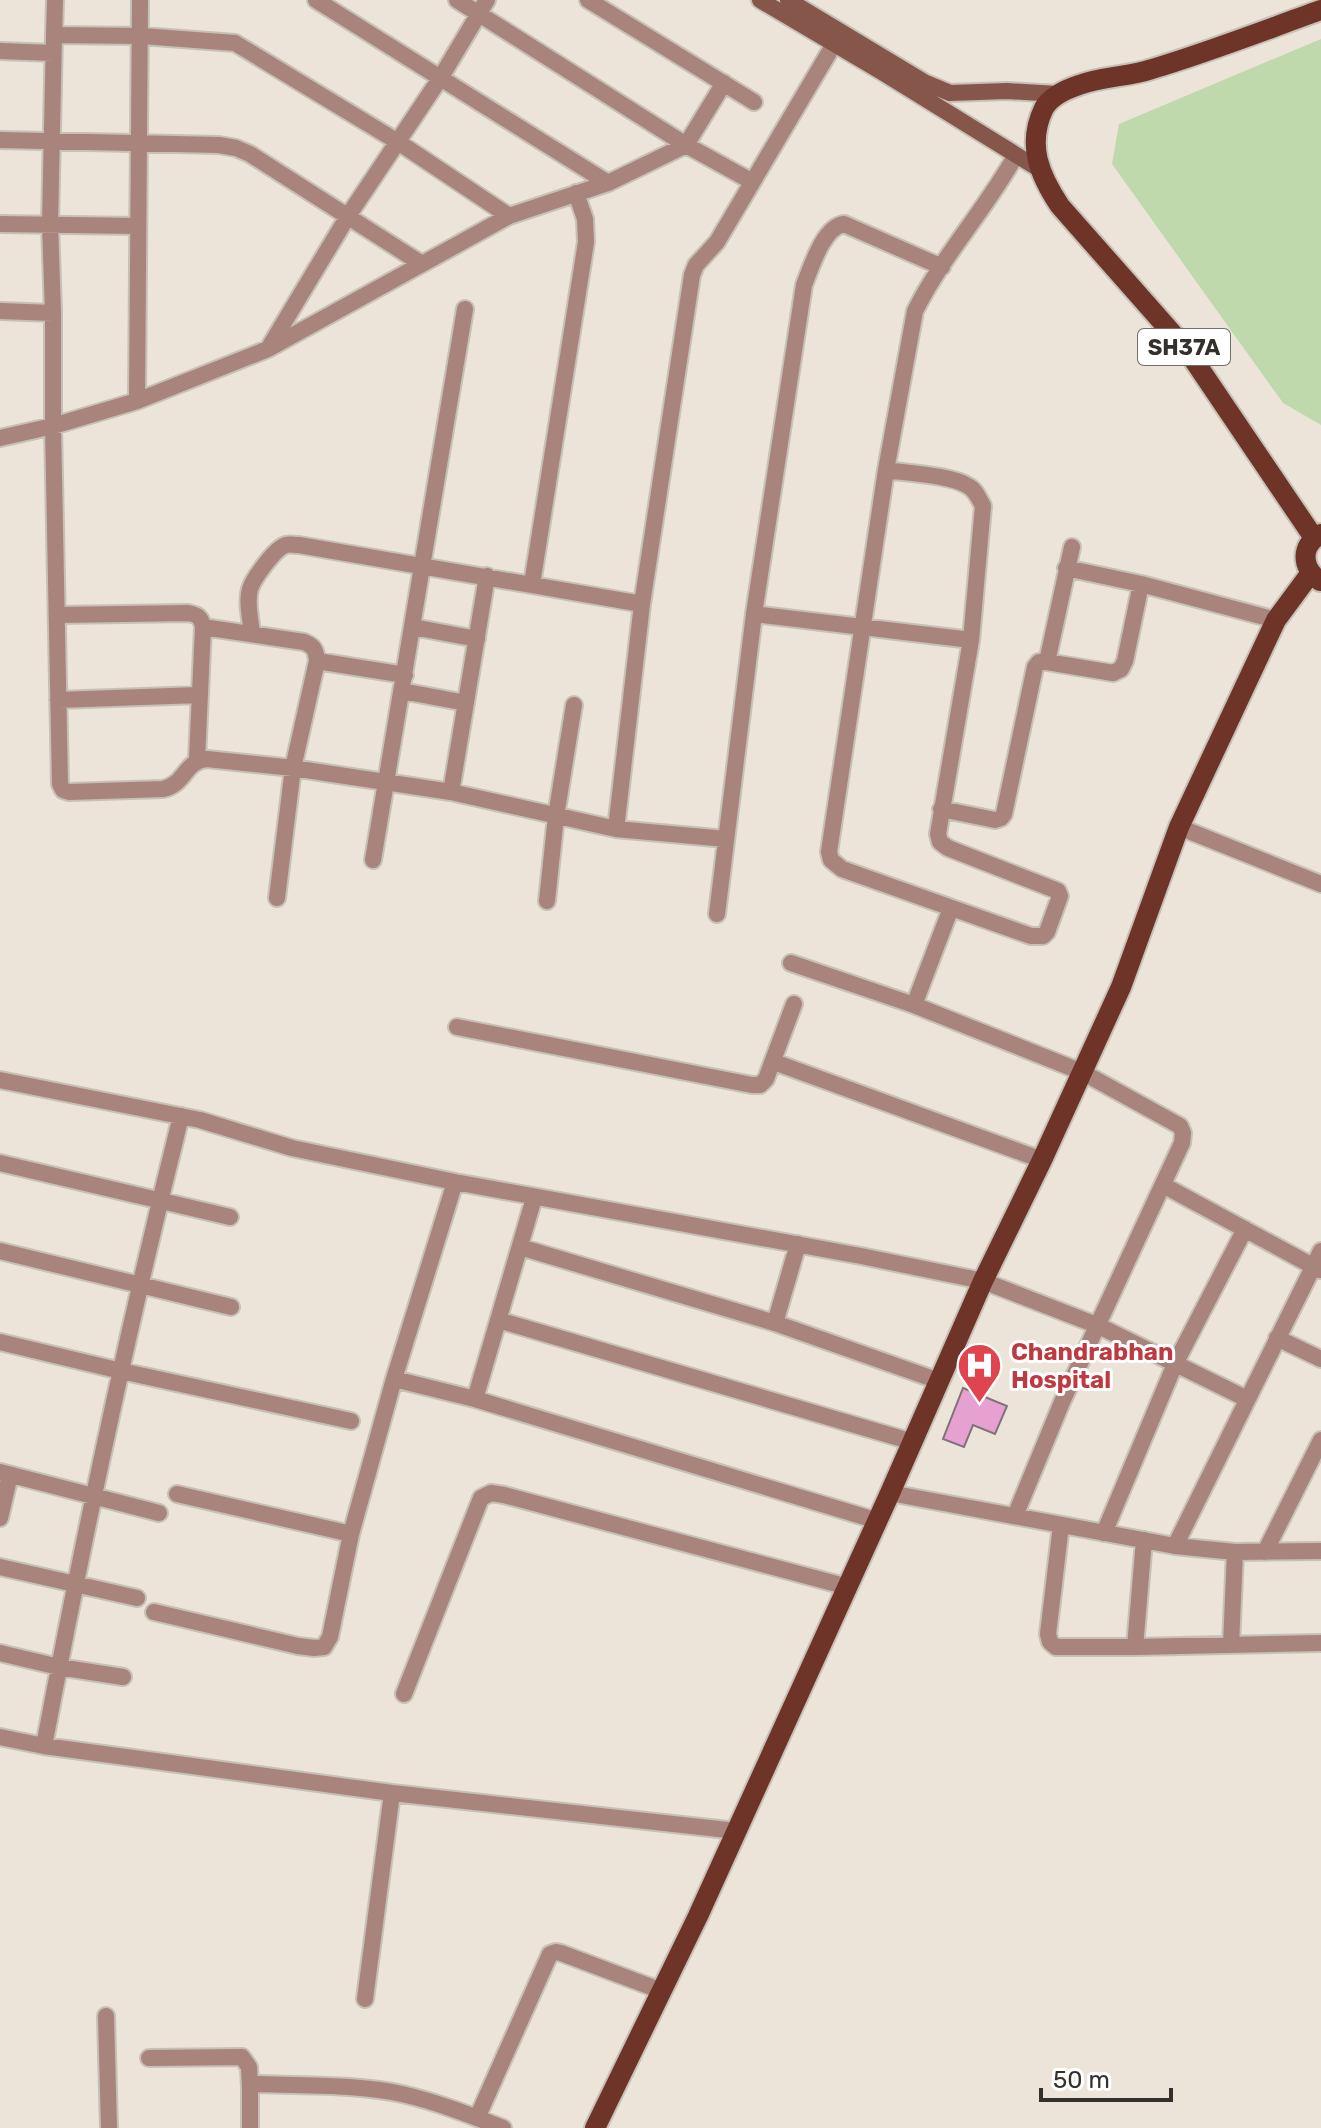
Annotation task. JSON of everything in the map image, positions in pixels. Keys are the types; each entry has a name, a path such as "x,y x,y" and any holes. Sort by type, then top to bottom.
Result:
{"main road":[{"path":"760,0 950,93 1007,91 1058,94 1081,84 1149,70 1321,10"},
{"path":"788,0 837,38 1039,169"},
{"name":"SH37A","path":"595,2128 737,1831 983,1281 1121,987 1179,827 1276,620 1316,577 1306,565 1305,555 1308,545 1318,536 1187,350 1060,206 1045,183 1035,149 1045,107 1058,94"}],"street":[{"path":"55,0 50,224 60,784 63,790 85,792 173,787 197,759 201,619 188,613 57,615"},
{"path":"137,401 140,0"},
{"path":"316,0 608,183"},
{"path":"457,0 483,7 686,145 751,181"},
{"path":"588,0 754,102"},
{"path":"268,349 348,216 441,77 483,7"},
{"path":"54,35 142,36 235,43 398,142 509,216"},
{"path":"616,829 642,604 692,275 696,265 717,242 837,38"},
{"path":"0,51 53,53"},
{"path":"0,438 137,401 268,349 509,216 608,183 686,145 724,83"},
{"path":"0,140 219,145 236,148 422,264"},
{"path":"886,470 968,485 983,506 971,640 938,834 940,842 948,848 1058,891 1060,896 1043,936 1038,937 951,908 842,869 831,860 829,852 886,470 915,311 925,291 999,185 1016,155"},
{"path":"532,584 586,242 585,219 576,193"},
{"path":"0,224 137,226"},
{"path":"717,914 754,614 804,285 829,231 836,225 853,227 942,267"},
{"path":"373,860 465,309"},
{"path":"0,311 53,313"},
{"path":"252,634 250,589 269,559 286,545 642,604"},
{"path":"1047,662 1072,547"},
{"path":"1066,568 1141,584 1276,620"},
{"path":"451,792 487,576"},
{"path":"941,809 995,820 1001,818 1035,667 1039,662 1047,662 1113,673 1121,669 1141,584"},
{"path":"754,614 971,640"},
{"path":"203,627 312,645 316,651 317,661 293,768 277,898"},
{"path":"413,627 477,639"},
{"path":"317,661 466,703"},
{"path":"58,700 199,695"},
{"path":"547,901 556,816 574,705"},
{"path":"197,759 293,768 451,792 616,829 726,839"},
{"path":"1179,827 1321,884"},
{"path":"914,1005 951,908"},
{"path":"791,963 914,1005 1082,1072 1180,1126 1183,1133 1182,1143 1062,1402 1015,1516"},
{"path":"457,1027 760,1085 774,1062 794,1004"},
{"path":"774,1062 1042,1160"},
{"path":"0,1080 200,1120 292,1148 455,1182 983,1281 1099,1326 1247,1399"},
{"path":"44,1746 74,1585 181,1116"},
{"path":"0,1163 230,1217"},
{"path":"154,1612 298,1646 324,1647 330,1637 351,1534 394,1379 455,1182"},
{"path":"1163,1185 1245,1229 1318,1263 1277,1338 1175,1546"},
{"path":"475,1399 534,1198"},
{"path":"1104,1533 1175,1364 1245,1229"},
{"path":"775,1323 798,1244"},
{"path":"520,1247 775,1323 939,1381"},
{"path":"0,1251 231,1307"},
{"path":"498,1320 913,1442"},
{"path":"1277,1338 1321,1359"},
{"path":"0,1342 351,1421"},
{"path":"394,1379 475,1399 878,1521"},
{"path":"1265,1552 1321,1440"},
{"path":"0,1518 5,1474 159,1513"},
{"path":"404,1694 481,1498 491,1493 848,1587"},
{"path":"890,1493 1175,1546 1235,1552 1321,1551"},
{"path":"177,1494 351,1534"},
{"path":"1061,1525 1048,1634 1050,1642 1056,1647 1321,1643"},
{"path":"1135,1647 1144,1540"},
{"path":"1231,1645 1235,1552"},
{"path":"0,1567 137,1598"},
{"path":"0,1653 59,1667 123,1677"},
{"path":"0,1737 44,1746 392,1793 737,1831"},
{"path":"365,1999 392,1793"},
{"path":"477,2118 550,1954 561,1953 662,1991"},
{"path":"106,2016 109,2128"},
{"path":"149,2058 242,2057 249,2067 250,2128"},
{"path":"250,2087 259,2084 384,2091 439,2104 503,2128"}],"green space":[{"path":"1321,39 1321,425 1283,403 1112,164 1119,124"}],"building":[{"path":"963,1388 1007,1406 995,1434 973,1425 964,1447 943,1439"}],"place":[{"name":"Chandrabhan Hospital","path":"980,1405"}]}
